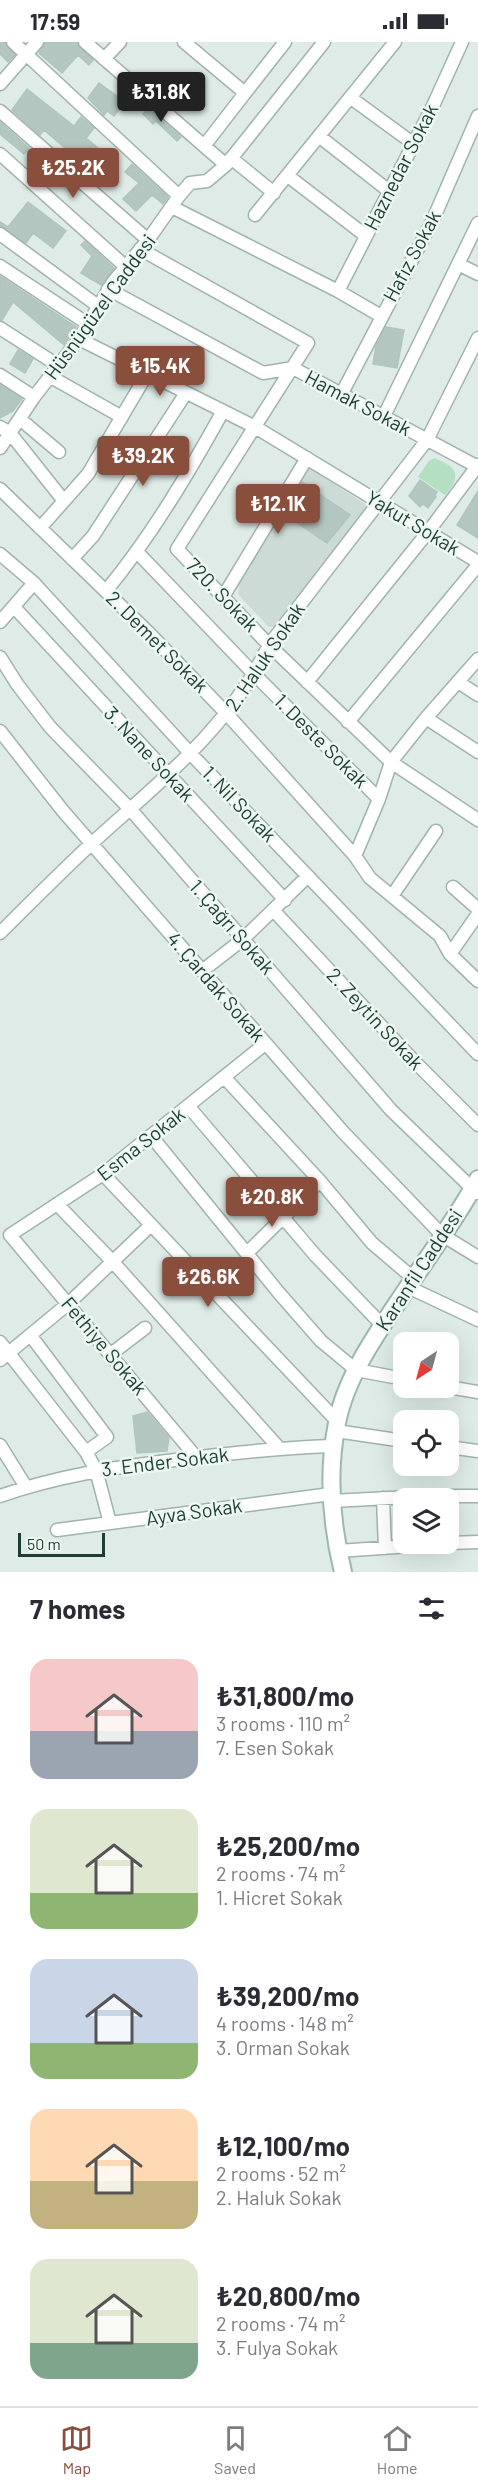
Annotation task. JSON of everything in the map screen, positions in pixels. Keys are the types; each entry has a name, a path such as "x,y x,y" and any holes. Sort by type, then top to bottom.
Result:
{"street":[{"path":"13,42 176,201 381,316"},
{"path":"0,84 38,42"},
{"path":"85,42 204,146 274,193"},
{"path":"104,59 120,42"},
{"path":"184,42 245,93"},
{"path":"204,146 285,42"},
{"name":"Hüsnügüzel Caddesi","path":"0,448 5,430 20,419 79,339 108,289 190,183 207,181 228,162 324,42"},
{"path":"255,215 395,42"},
{"name":"Haznedar Sokak","path":"338,291 414,144 462,42"},
{"path":"351,98 414,144"},
{"path":"0,111 144,245"},
{"name":"Hafız Sokak","path":"342,393 432,222 478,116"},
{"path":"320,137 389,191"},
{"path":"0,154 126,267"},
{"path":"288,177 366,236"},
{"path":"384,416 478,223"},
{"path":"0,234 99,306"},
{"name":"720. Sokak","path":"144,245 308,343 177,549 269,645 391,762 478,820"},
{"path":"458,264 478,274"},
{"path":"0,266 88,324"},
{"name":"Hamak Sokak","path":"108,289 263,373 293,368 478,466"},
{"path":"0,327 59,366"},
{"name":"2. Haluk Sokak","path":"0,933 91,844 168,775 227,714 255,675 269,645 427,440 478,338"},
{"name":"Yakut Sokak","path":"79,339 255,427 478,563"},
{"path":"40,528 88,474 147,374"},
{"path":"0,375 34,397"},
{"path":"51,377 122,417"},
{"path":"72,559 93,536 186,393"},
{"path":"106,591 138,553 182,485 224,411"},
{"path":"20,419 59,452"},
{"path":"5,430 64,501"},
{"path":"224,597 307,458"},
{"path":"307,681 428,532 478,466"},
{"name":"2. Demet Sokak","path":"0,489 106,591 227,714 355,856 370,878 440,936 450,954 478,981"},
{"name":"1. Deste Sokak","path":"138,553 255,675 379,799"},
{"name":"1. Nil Sokak","path":"0,554 34,583 190,753 478,1054"},
{"path":"348,722 478,563"},
{"path":"0,622 34,583"},
{"name":"3. Nane Sokak","path":"14,607 285,900"},
{"name":"1. Çağrı Sokak","path":"0,657 17,684 50,727 131,810 391,1110 476,1187"},
{"path":"355,856 379,799 391,762 478,659"},
{"path":"458,682 478,694"},
{"path":"426,718 478,752"},
{"name":"4. Çardak Sokak","path":"0,731 91,844 343,1132 442,1235 478,1257"},
{"path":"392,896 436,831"},
{"path":"202,971 242,940 308,876"},
{"path":"453,887 478,909"},
{"name":"2. Zeytin Sokak","path":"274,911 414,1061 478,1125"},
{"path":"450,954 478,914"},
{"name":"Esma Sokak","path":"10,1236 103,1174 152,1137 265,1044"},
{"path":"224,1077 320,1181 372,1243 410,1282 478,1320"},
{"path":"189,1107 315,1255 382,1325"},
{"path":"152,1137 321,1341 356,1370 393,1377"},
{"path":"103,1174 335,1432"},
{"path":"247,1253 320,1181"},
{"name":"Karanfil Caddesi","path":"343,1572 331,1498 335,1432 356,1370 410,1282 476,1187"},
{"path":"57,1204 279,1448"},
{"path":"4,1357 69,1303 150,1226"},
{"name":"Fethiye Sokak","path":"10,1236 69,1303 196,1457"},
{"path":"111,1354 145,1328"},
{"path":"31,1336 107,1437 86,1452"},
{"path":"0,1342 4,1357 86,1452 96,1470 110,1523"},
{"path":"459,1389 478,1392"},
{"name":"3. Ender Sokak","path":"0,1496 26,1487 96,1470 279,1448 335,1432 393,1440"},
{"path":"0,1445 26,1487"},
{"path":"459,1448 478,1451"},
{"name":"Ayva Sokak","path":"459,1496 478,1496"},
{"name":"Ayva Sokak","path":"57,1530 331,1498 393,1498"},
{"path":"383,1498 385,1548"},
{"path":"459,1543 478,1542"},
{"path":"338,1551 393,1547"}],"shaded area":[{"path":"308,467 368,506 275,626 269,627 238,594 239,585"}],"green space":[{"path":"434,458 448,465 455,473 454,482 445,495 418,477 428,462"}],"building":[{"path":"0,42 5,42 15,55 8,62 0,54"},
{"path":"45,42 77,42 93,60 89,65 78,55 62,73 39,53"},
{"path":"99,83 125,102 114,116 107,111 104,115 88,98"},
{"path":"27,89 74,126 81,117 94,128 86,138 113,160 99,177 44,130 40,135 12,110"},
{"path":"148,108 181,137 177,141 156,121 153,124 143,114"},
{"path":"0,122 29,148 24,154 0,134"},
{"path":"132,164 168,197 163,204 152,195 136,211 123,199 139,183 125,172"},
{"path":"28,202 66,231 53,248 33,233 26,243 0,226 0,222 8,227"},
{"path":"85,241 114,268 101,285 81,273 92,256 81,245"},
{"path":"0,276 76,327 64,345 13,302 0,320"},
{"path":"386,327 404,330 397,368 373,364 376,346"},
{"path":"18,350 33,359 25,373 10,364"},
{"path":"0,385 22,399 13,411 0,418"},
{"path":"420,480 437,492 428,508 423,504 420,507 409,496"},
{"path":"302,482 350,515 327,543 283,513"},
{"path":"478,491 478,538 457,525"},
{"path":"147,1412 169,1438 167,1451 137,1453 133,1416"}]}
